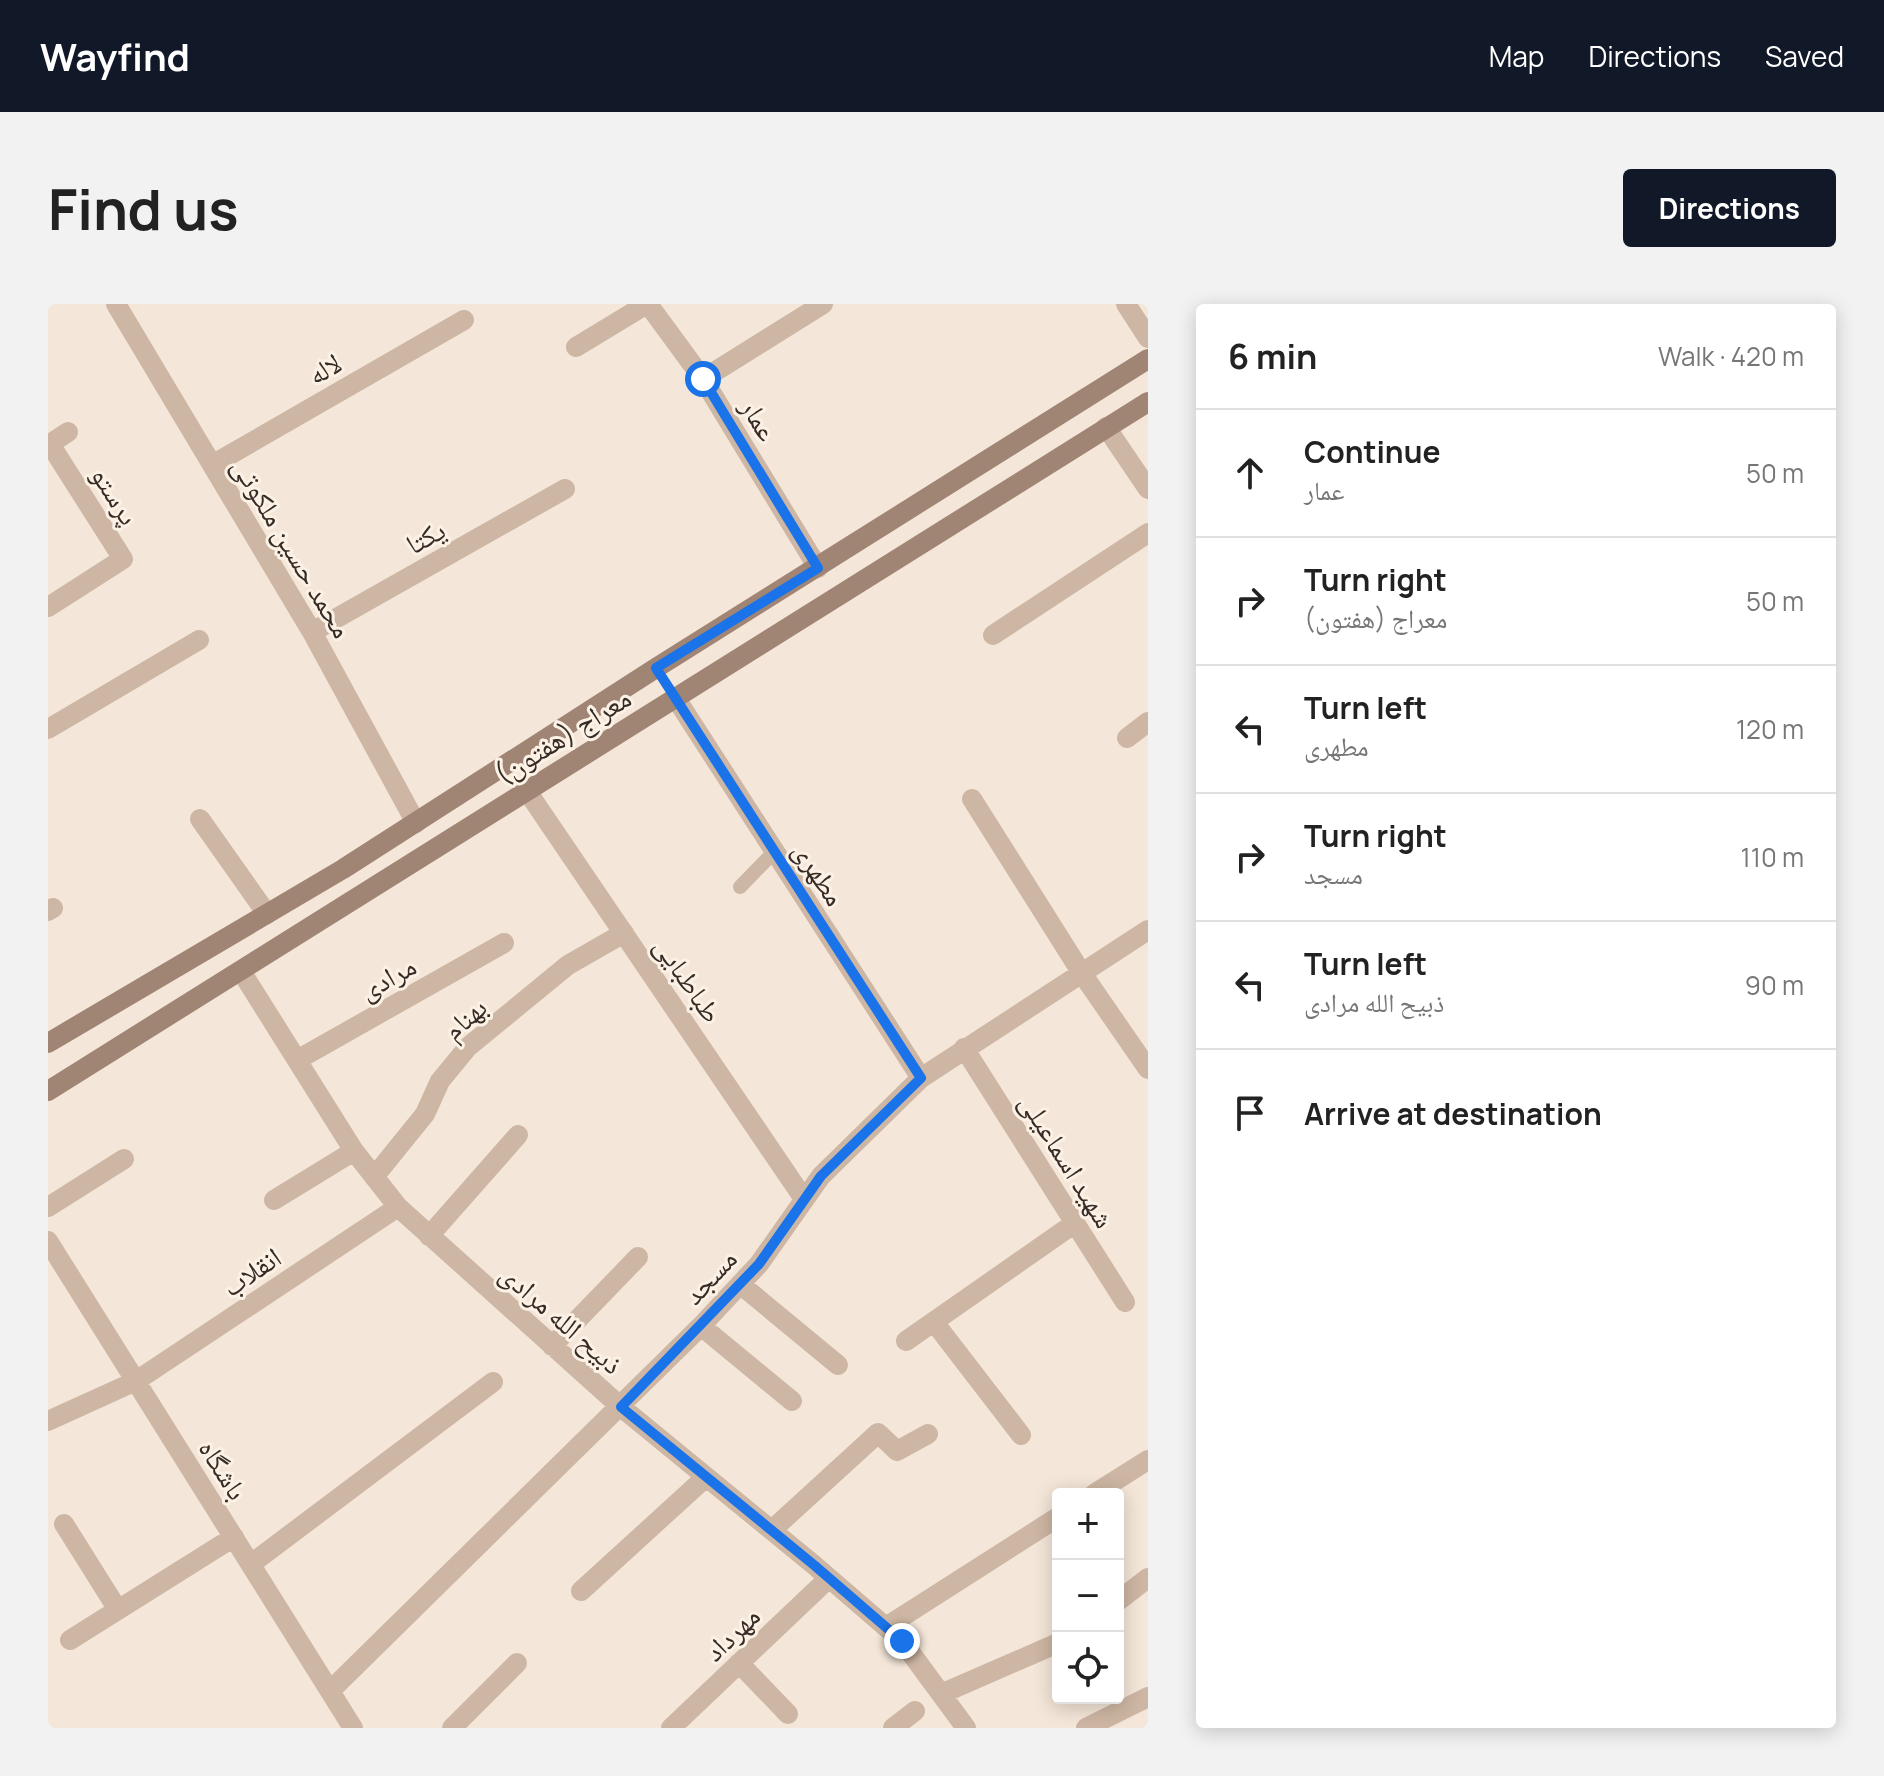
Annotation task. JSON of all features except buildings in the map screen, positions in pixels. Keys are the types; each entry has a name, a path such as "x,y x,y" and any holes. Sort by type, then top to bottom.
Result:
{"main road":[{"name":"معراج (هفتون)","path":"48,1043 416,823 656,668 1148,359"},
{"name":"معراج (هفتون)","path":"48,1091 1148,402"},
{"path":"656,668 675,697"}],"street":[{"path":"576,347 647,304"},
{"name":"عمار","path":"647,304 703,379 818,568"},
{"path":"703,379 823,304"},
{"path":"1126,304 1148,338"},
{"name":"محمد حسین ملکوتی","path":"123,306 212,465 312,632 416,823"},
{"name":"لاله","path":"212,465 464,320"},
{"path":"1106,427 1148,489"},
{"name":"پرستو","path":"48,607 123,559 50,444 68,432"},
{"name":"یکتا","path":"312,632 565,489"},
{"path":"993,635 1148,533"},
{"path":"48,729 199,640"},
{"name":"مطهری","path":"675,697 921,1078"},
{"path":"1127,738 1148,722"},
{"name":"طباطبایی","path":"527,791 804,1199"},
{"path":"972,799 1081,972 1148,1069"},
{"path":"200,819 267,914"},
{"name":"مسجد","path":"330,1691 701,1326 759,1264 821,1176 921,1078 1148,930"},
{"name":"بهنام","path":"374,1177 425,1114 440,1081 468,1047 568,965 624,933"},
{"name":"مرادی","path":"297,1060 504,943"},
{"name":"ذبیح الله مرادی","path":"241,971 354,1151 398,1207 621,1407 902,1641 966,1728"},
{"name":"شهید اسماعیلی","path":"964,1048 1125,1302"},
{"path":"429,1236 518,1135"},
{"path":"274,1200 354,1151"},
{"path":"48,1207 124,1159"},
{"name":"انقلاب","path":"48,1421 136,1381 398,1207"},
{"path":"906,1341 1075,1223"},
{"name":"باشگاه","path":"48,1241 351,1728"},
{"path":"552,1346 638,1257"},
{"path":"740,1284 838,1365"},
{"path":"934,1322 1021,1435"},
{"path":"701,1326 792,1401"},
{"path":"251,1564 493,1382"},
{"path":"772,1530 878,1433 897,1451 928,1434"},
{"path":"1104,1488 1148,1460"},
{"path":"581,1591 706,1477"},
{"path":"886,1627 1052,1521"},
{"path":"64,1524 118,1610"},
{"path":"70,1640 234,1537"},
{"name":"مهرداد","path":"671,1728 829,1578"},
{"path":"1124,1596 1148,1578"},
{"path":"941,1694 1052,1646"},
{"path":"452,1728 517,1663"},
{"path":"739,1663 788,1714"},
{"path":"1086,1728 1148,1697"},
{"path":"893,1728 915,1711"}],"lane":[{"path":"740,887 774,852"}],"route":[{"path":"703,379 818,568 656,668 921,1078 821,1176 759,1264 621,1407 902,1641"}]}
